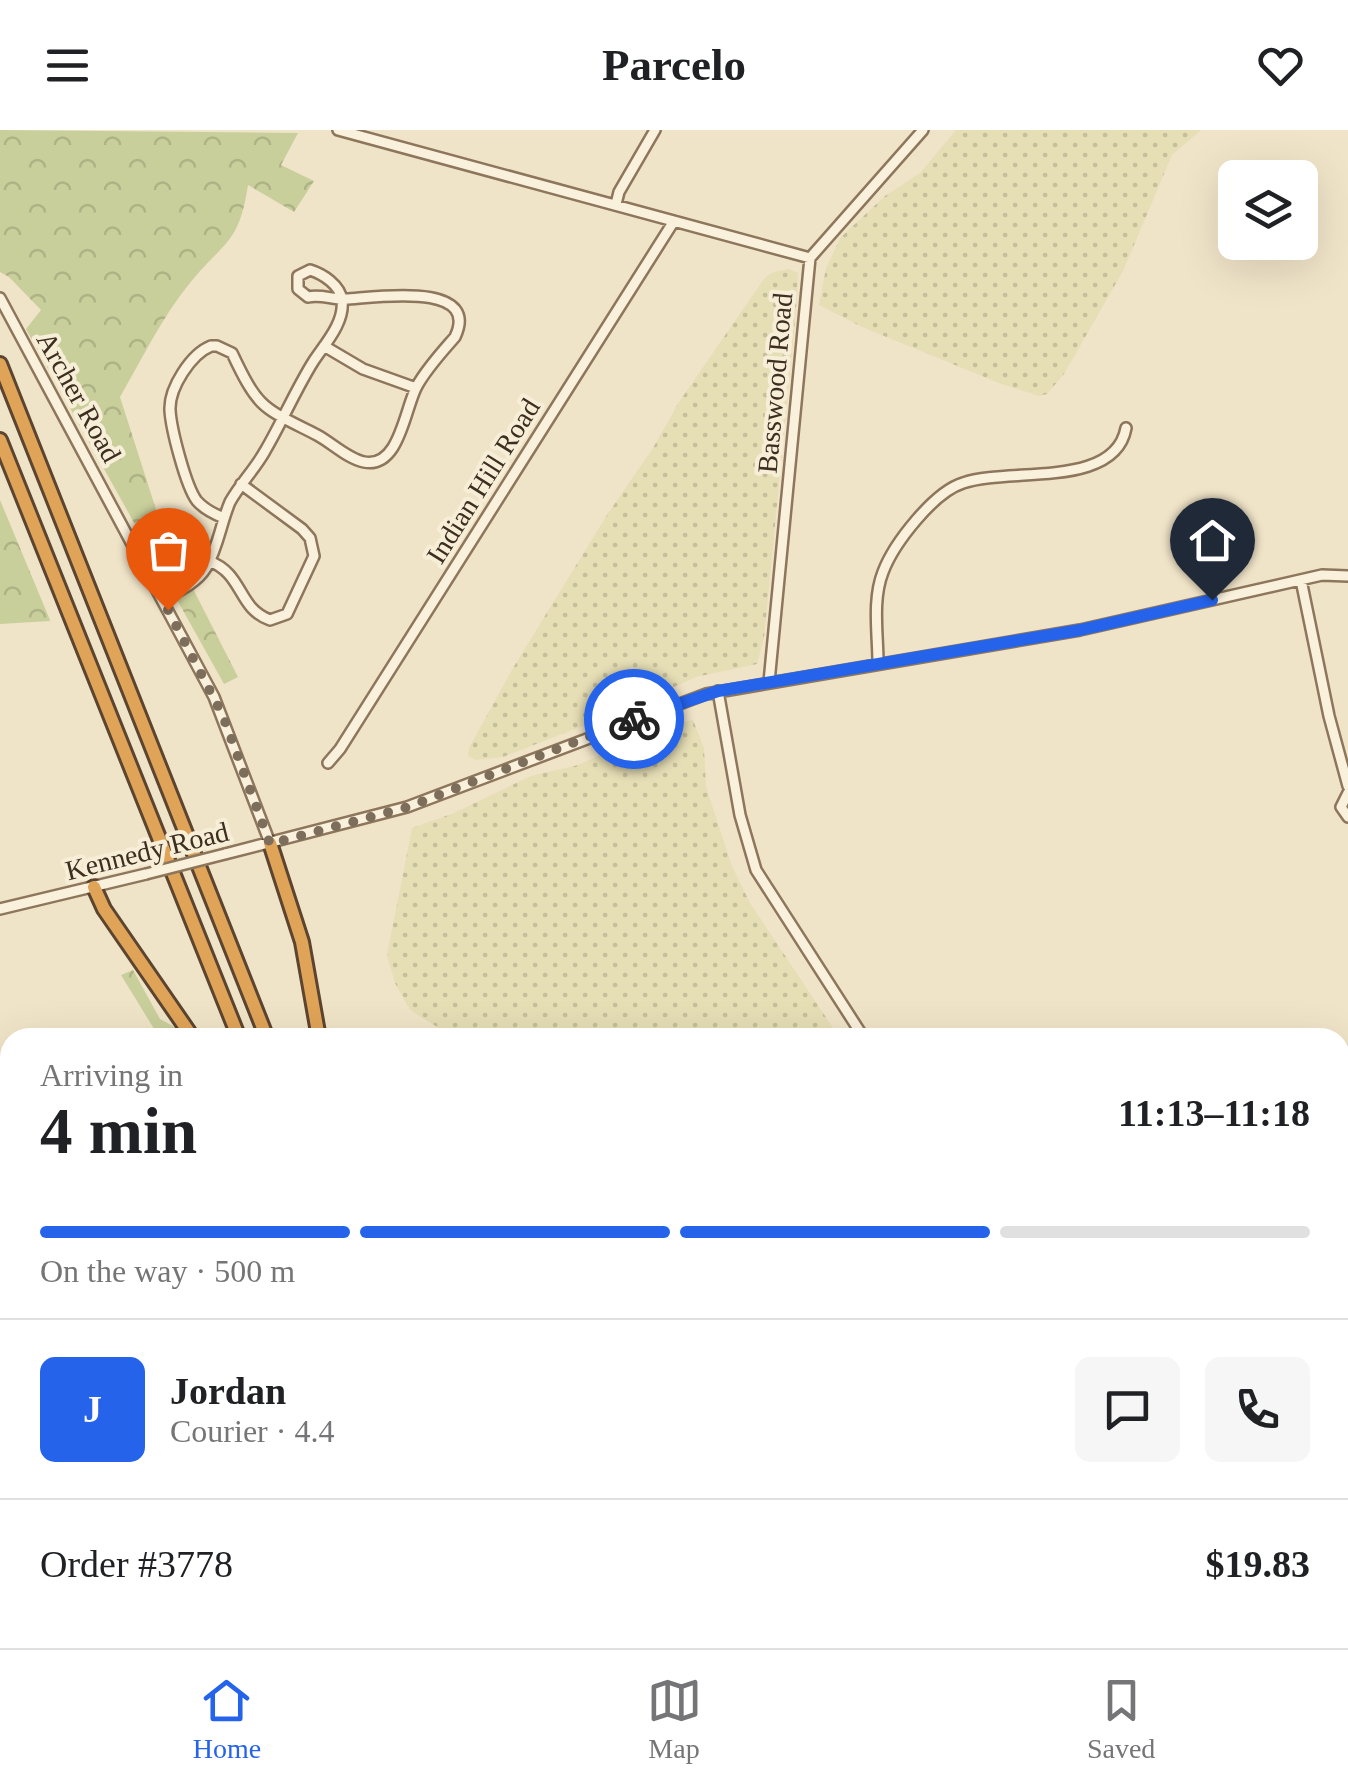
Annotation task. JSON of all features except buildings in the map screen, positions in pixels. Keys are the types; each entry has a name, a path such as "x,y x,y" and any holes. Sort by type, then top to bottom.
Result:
{"highway":[{"path":"0,364 263,1028"},
{"path":"0,440 235,1028"},
{"path":"270,844 302,942 317,1028"},
{"path":"94,887 104,909 186,1028"}],"street":[{"path":"338,130 810,258"},
{"path":"616,204 654,130"},
{"name":"Basswood Road","path":"769,682 810,258 923,130"},
{"name":"Indian Hill Road","path":"328,763 674,221"},
{"path":"163,599 194,582 209,561 241,484 262,456 282,417 336,328 342,299 328,278 318,272 303,271 296,283 301,294 342,299 406,293 436,299 456,312 459,328 455,337 416,388 394,445 382,459 369,463 352,457 282,417 270,412 252,394 232,353 218,346 204,349 185,370 170,412 196,500 224,518"},
{"name":"Archer Road","path":"0,298 223,716 270,844"},
{"path":"324,346 362,369 416,388"},
{"path":"878,663 878,592 883,571 913,524 944,493 961,483 984,478 1093,466 1117,451 1124,442 1126,428"},
{"path":"209,561 230,572 250,608 270,620 287,614 314,556 310,538 302,529 241,484"},
{"name":"Kennedy Road","path":"0,910 408,807 656,710 718,691 1080,630 1300,580 1348,576"},
{"path":"1300,580 1348,790 1341,807 1348,817"},
{"path":"718,691 740,815 756,870 858,1028"}],"shaded area":[{"path":"956,130 1201,130 1172,155 1123,271 1064,374 1047,394 1039,396 999,383 862,327 819,305 826,268 841,237 885,196 920,173"},
{"path":"788,269 798,273 796,310 764,638 757,664 696,677 503,757 476,760 468,756 513,668 679,402 764,279"},
{"path":"693,720 704,748 706,787 732,866 750,903 833,1028 439,1028 410,1010 395,983 387,955 412,828 454,813 531,776 578,765 669,725"}],"green space":[{"path":"0,130 298,133 281,165 314,181 294,212 248,185 235,231 170,310 120,397 162,528 238,677 224,684 26,329 41,310 0,272"},
{"path":"0,500 50,620 50,621 0,624"},
{"path":"133,970 160,1019 176,1028 153,1028 121,975"}],"way so far":[{"path":"168,610 223,716 270,844 408,807 634,719"}],"route":[{"path":"634,719 718,691 1080,630 1212,600"}]}
